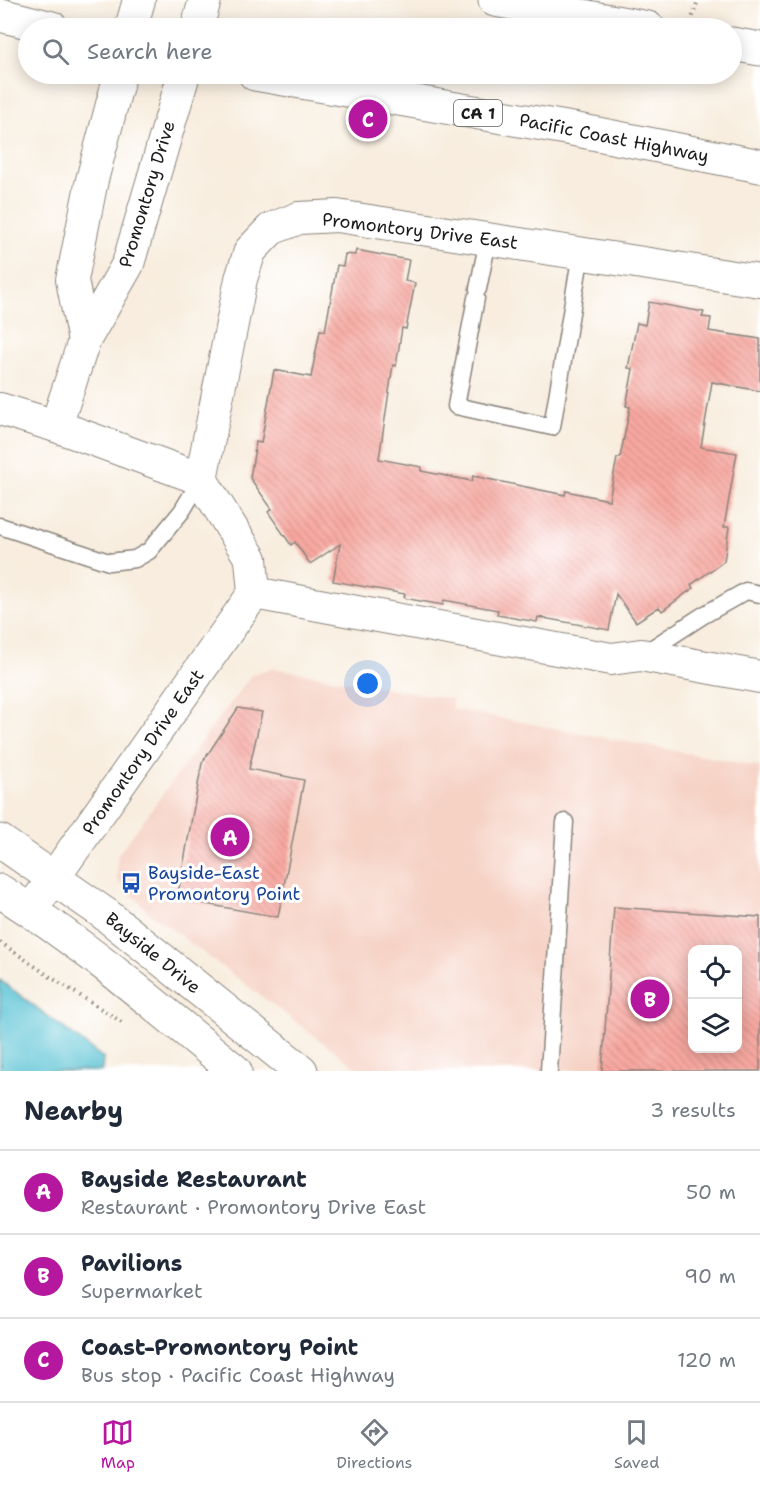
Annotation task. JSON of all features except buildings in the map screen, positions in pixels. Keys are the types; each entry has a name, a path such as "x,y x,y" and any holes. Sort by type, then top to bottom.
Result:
{"main road":[{"path":"495,0 593,18"},
{"path":"0,15 18,20"},
{"path":"742,46 760,49"},
{"name":"Pacific Coast Highway","path":"313,84 572,129 760,166"},
{"name":"Bayside Drive","path":"0,841 105,914 301,1071"},
{"path":"0,891 31,910 119,976 235,1071"}],"street":[{"path":"134,18 139,0"},
{"path":"200,18 205,0"},
{"name":"Promontory Drive","path":"84,341 72,280 92,180 117,84"},
{"name":"Promontory Drive","path":"56,426 84,341 128,264 181,84"},
{"name":"Promontory Drive East","path":"201,479 241,279 250,251 271,230 299,218 337,216 760,281"},
{"path":"0,409 56,426 201,479 251,559 255,593 611,659 641,655 760,676"},
{"name":"Promontory Drive East","path":"31,910 255,593"}],"lane":[{"path":"488,240 456,406 552,427 581,253"},
{"path":"0,526 109,562 135,559 149,551 182,511 201,479"},
{"path":"641,655 746,591 760,594"},
{"path":"549,1071 565,822"}],"path":[{"path":"692,18 698,0"},
{"path":"0,942 134,1030"}],"shaded area":[{"path":"273,668 452,699 452,709 760,767 760,1071 361,1071 149,912 117,880 117,856 251,675"}],"water":[{"path":"0,980 103,1058 102,1071 0,1071"}],"place":[{"name":"Coast-Promontory Point","path":"368,119"},
{"name":"Bayside Restaurant","path":"230,837"},
{"name":"Bayside-East Promontory Point","path":"131,883"},
{"name":"Pavilions","path":"650,999"}]}
